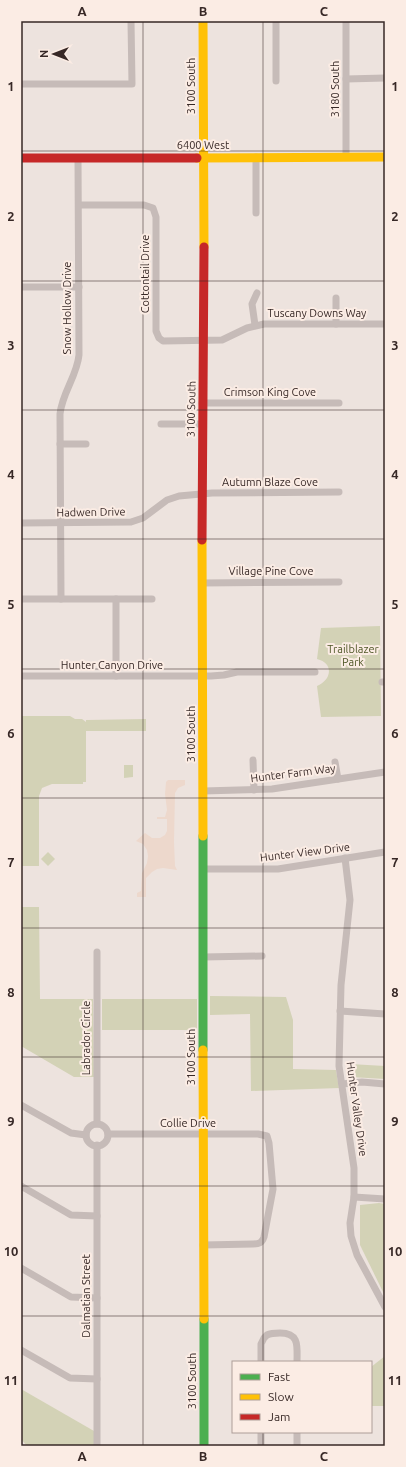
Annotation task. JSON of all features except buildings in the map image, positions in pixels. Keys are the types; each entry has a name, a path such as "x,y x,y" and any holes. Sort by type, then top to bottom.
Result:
{"main road":[{"name":"3100 South","path":"203,21 204,341 202,403 202,583 204,1446"},
{"name":"6400 West","path":"21,158 385,157"}],"street":[{"path":"21,84 132,84 131,21"},
{"path":"276,21 276,81"},
{"name":"3180 South","path":"346,21 346,157"},
{"path":"346,78 385,78"},
{"path":"256,157 256,213"},
{"name":"Snow Hollow Drive","path":"61,599 61,405 76,368 78,358 78,158"},
{"name":"Cottontail Drive","path":"79,205 144,205 154,208 156,217 156,335 160,339"},
{"path":"21,287 79,287"},
{"path":"256,326 252,304 257,293"},
{"path":"336,298 336,324"},
{"name":"Tuscany Downs Way","path":"160,339 168,342 222,340 264,324 385,324"},
{"name":"Crimson King Cove","path":"202,403 339,403"},
{"path":"161,424 202,424"},
{"path":"60,444 86,444"},
{"name":"Autumn Blaze Cove","path":"202,494 339,492"},
{"name":"Hadwen Drive","path":"21,523 131,522 143,518 171,498 202,494"},
{"name":"Village Pine Cove","path":"202,583 339,582"},
{"path":"21,599 152,599"},
{"path":"116,599 116,676"},
{"name":"Hunter Canyon Drive","path":"21,676 203,676 222,675 237,672 315,672"},
{"path":"253,760 254,790"},
{"path":"335,762 338,779"},
{"name":"Hunter Farm Way","path":"203,791 278,788 385,772"},
{"name":"Hunter View Drive","path":"203,869 270,870 385,852"},
{"name":"Hunter Valley Drive","path":"345,858 350,900 341,979 339,1066 353,1160 354,1197 350,1223 352,1242 357,1255 385,1307"},
{"name":"Labrador Circle","path":"97,952 97,1124"},
{"path":"203,957 262,956"},
{"path":"340,1011 385,1014"},
{"path":"342,1084 362,1082 385,1084"},
{"path":"21,1105 71,1133 86,1134"},
{"path":"97,1124 106,1128 108,1134 106,1141 97,1145 90,1143 86,1134 91,1126 97,1124"},
{"name":"Collie Drive","path":"108,1134 262,1134 267,1136 273,1189 263,1242 253,1244 203,1245"},
{"name":"Dalmatian Street","path":"97,1145 98,1446"},
{"path":"21,1186 71,1215 97,1216"},
{"path":"354,1197 385,1199"},
{"path":"21,1268 71,1297 97,1298"},
{"path":"261,1361 262,1342 267,1335 285,1334 292,1336 296,1342 297,1361"},
{"path":"21,1350 70,1378 97,1379"},
{"path":"261,1433 261,1446"},
{"path":"297,1433 297,1446"}],"green space":[{"name":"Trailblazer Park","path":"380,626 381,716 321,717 317,686 326,680 329,672 326,664 317,659 321,628"},
{"path":"21,716 70,716 75,719 82,719 86,722 86,720 146,719 146,731 86,731 86,782 83,782 83,784 52,784 42,788 39,796 39,866 21,866"},
{"path":"124,765 133,765 133,777 124,778"},
{"path":"48,852 55,859 48,866 41,859"},
{"path":"21,907 39,907 40,999 93,999 94,1077 74,1077 21,1046"},
{"path":"210,996 286,997 293,1020 293,1069 336,1070 339,1088 251,1091 250,1014 210,1015"},
{"path":"102,999 197,999 197,1030 102,1030"},
{"path":"350,1064 385,1066 385,1079 351,1077"},
{"path":"379,1203 385,1204 385,1296 360,1245 360,1205"},
{"path":"385,1356 385,1406 372,1406 372,1366"},
{"path":"21,1389 94,1431 94,1446 27,1446 21,1439"}],"shaded area":[{"path":"168,780 185,780 185,785 178,788 175,793 174,842 175,866 177,870 163,868 152,872 146,878 146,897 137,897 137,893 141,891 142,873 147,863 148,856 147,850 143,844 136,841 145,833 152,838 160,838 165,835 167,831 167,819 157,819 157,817 165,817 167,810 165,794 166,782"}],"traffic: fast":[{"path":"203,836 203,1050"},
{"path":"204,1319 204,1446"}],"traffic: slow":[{"path":"203,21 204,247"},
{"path":"197,158 385,157"},
{"path":"202,540 203,836"},
{"path":"203,1050 204,1319"}],"traffic: jam":[{"path":"21,158 197,158"},
{"path":"202,540 204,247"}]}
